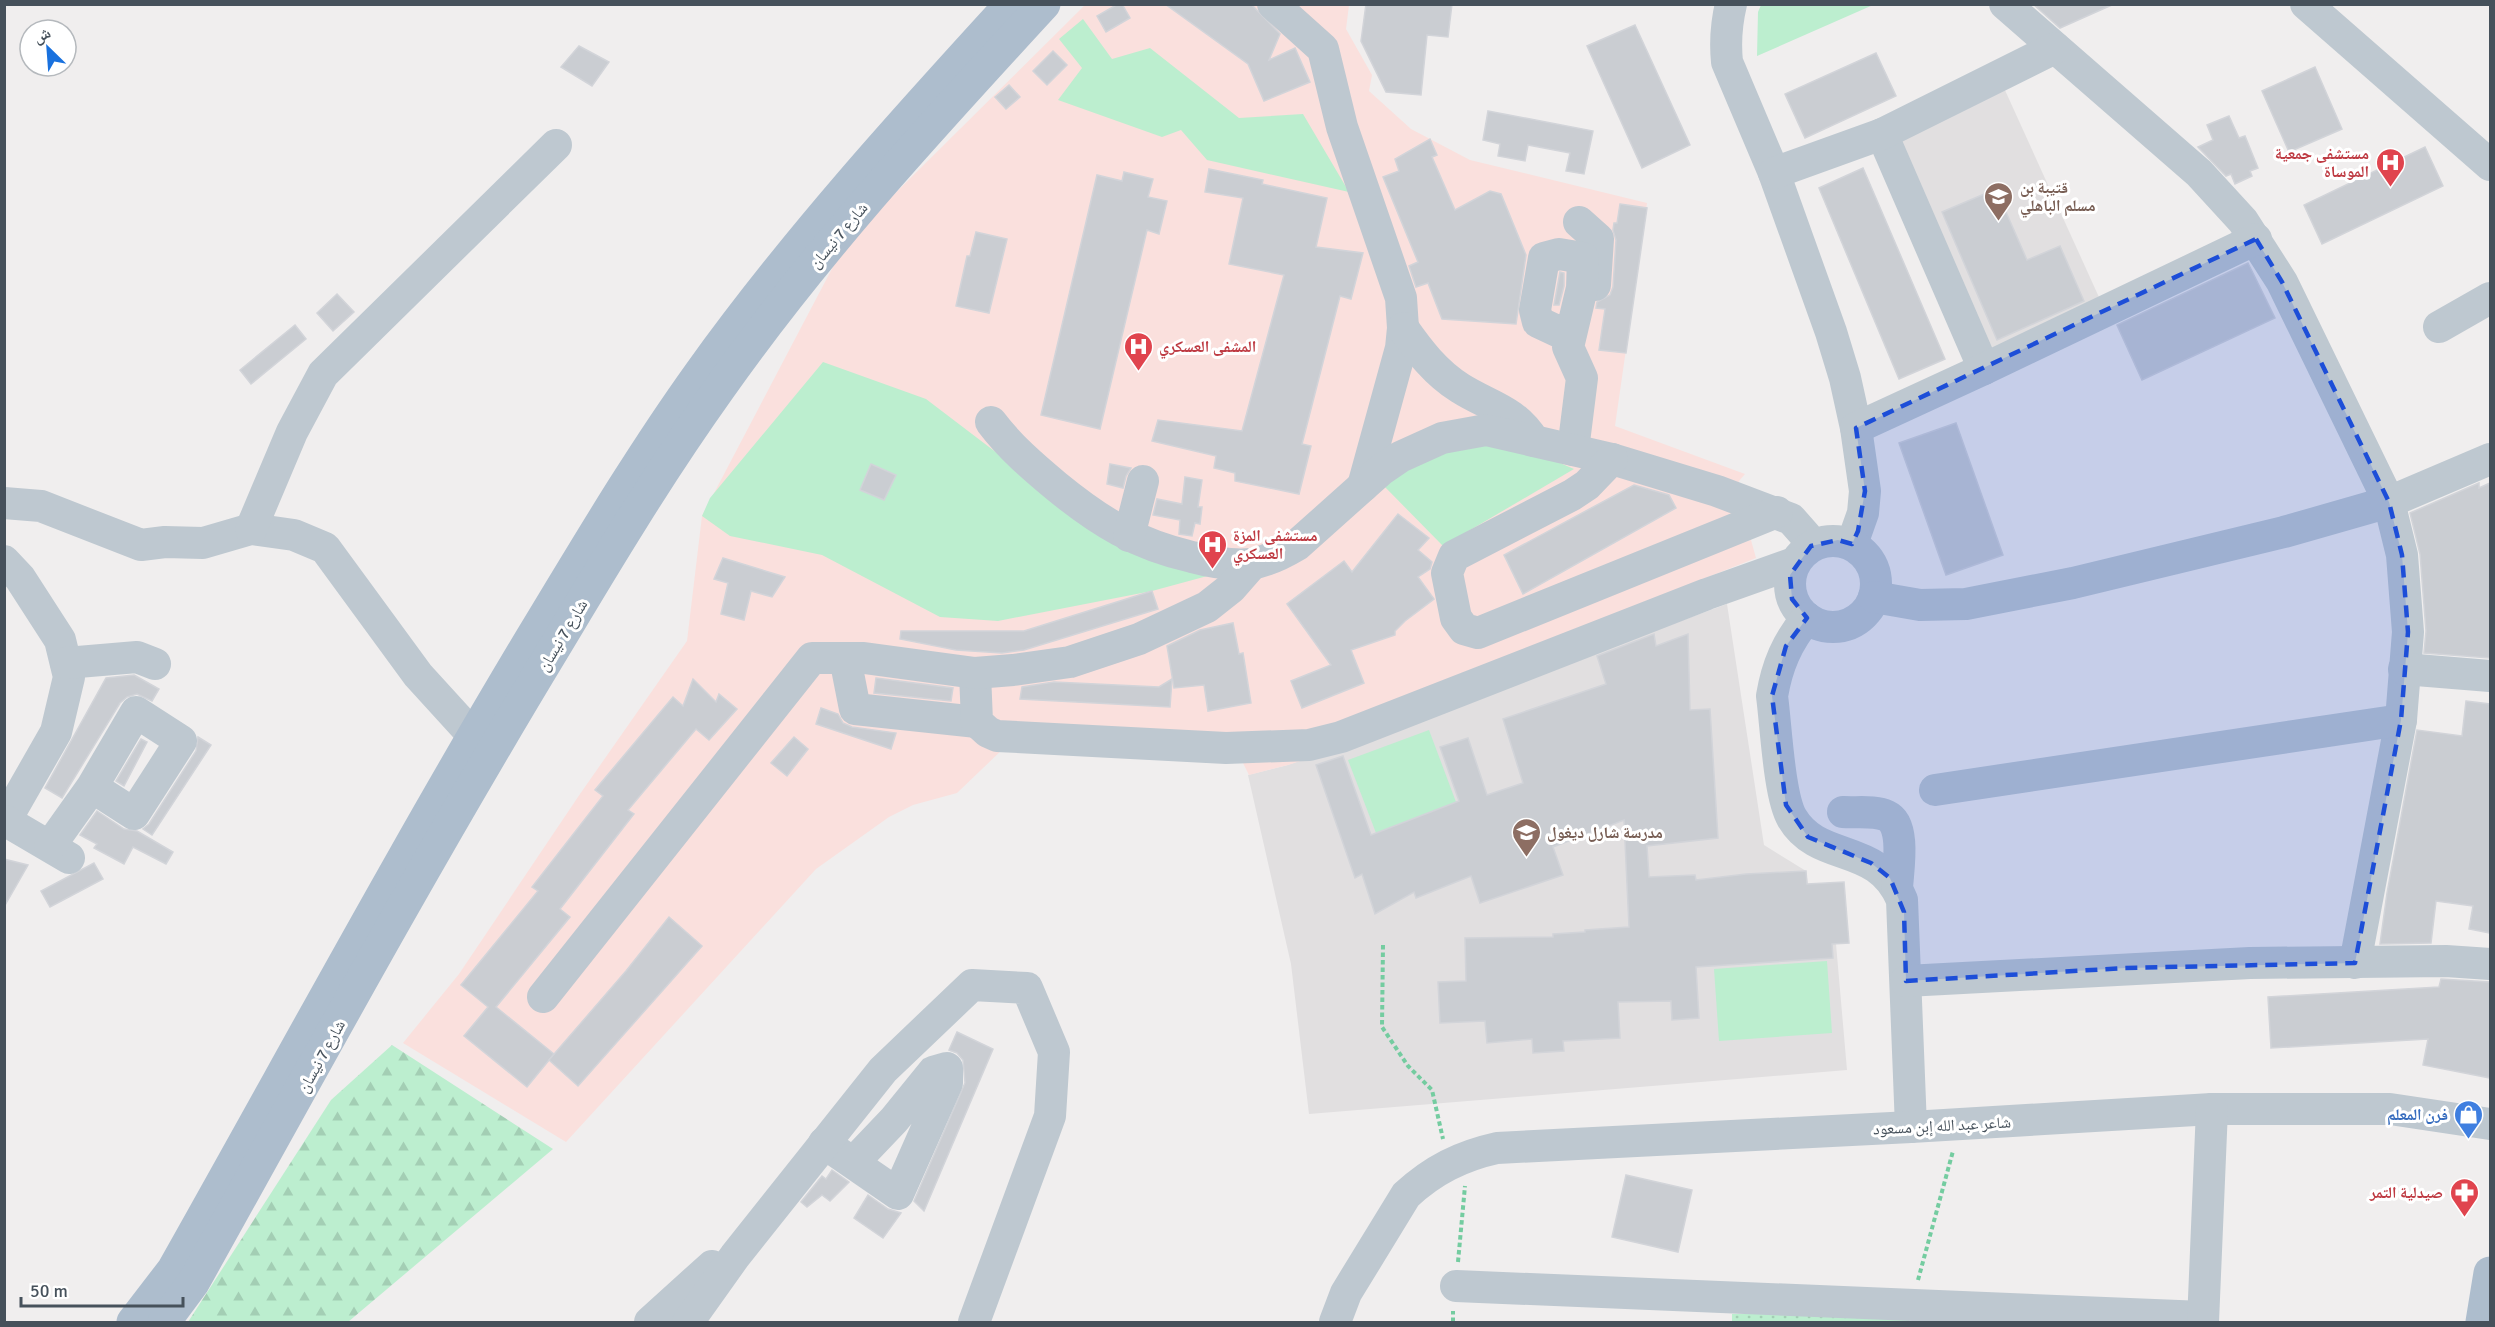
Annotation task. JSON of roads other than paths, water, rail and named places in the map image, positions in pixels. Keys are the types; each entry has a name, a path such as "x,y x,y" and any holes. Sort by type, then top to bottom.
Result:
{"main road":[{"name":"شارع 7 نيسان","path":"164,1323 194,1283 481,744 634,469 700,372 774,275 877,150 1011,4"},
{"name":"شارع 7 نيسان","path":"133,1323 173,1270 481,744 654,482 720,387 793,290 895,166 1044,4"},
{"path":"2481,1323 2490,1273"}],"street":[{"path":"1273,4 1323,49 1342,127 1401,298 1403,328 1396,366 1363,486"},
{"path":"1731,4 1726,23 1727,62 1774,173 1831,332 1845,378 1856,428 1864,491 1863,513 1852,544"},
{"path":"2005,4 2214,188 2256,239 2282,282 2389,502 2402,555 2407,593 2408,632 2401,720 2355,963"},
{"path":"2306,4 2486,154"},
{"path":"1774,173 1882,134 2055,48"},
{"path":"1882,134 1984,369"},
{"path":"251,529 292,432 323,374 556,144"},
{"path":"1573,450 1582,378 1589,355 1598,239 1579,222"},
{"path":"1856,428 2256,239"},
{"path":"2439,327 2490,298"},
{"path":"1403,328 1416,347 1445,377 1461,389 1510,413 1534,441"},
{"path":"1570,337 1568,347 1582,378"},
{"path":"845,658 855,709 977,722 988,732 1006,736 1226,748 1266,748 1324,742 1707,594 1803,555 1824,541 1838,540 1852,544 1863,552 1871,562 1875,573 1874,597 1868,609 1858,619 1846,625 1832,627 1819,625 1807,618 1792,599 1790,575 1803,555 1799,527 1791,519 1717,491 1612,459 1486,430 1442,438 1400,457 1363,486 1297,545 1276,557 1252,564 1238,565 1208,561 1166,551 1129,536 1087,511 1023,459 991,422"},
{"path":"1612,459 1587,485 1572,495 1454,556 1447,573 1456,618 1464,629 1478,633 1777,512"},
{"path":"1874,597 1920,605 1966,604 2179,559 2389,502 2490,459"},
{"path":"1129,536 1143,481"},
{"path":"4,502 41,506 141,544 203,543 251,529 294,535 326,548 418,675 481,744"},
{"path":"4,561 20,578 60,640 69,677 56,732 5,822 59,852 92,787"},
{"path":"543,997 812,658 864,658 975,673 1070,662 1139,639 1207,607 1231,588 1252,564"},
{"path":"1807,618 1786,646 1779,663 1772,696 1786,805 1798,828 1808,837 1820,844 1871,862 1890,878 1897,888"},
{"path":"66,663 137,657 155,664"},
{"path":"2404,669 2490,676"},
{"path":"975,673 977,722"},
{"path":"1935,790 2401,720"},
{"path":"1843,812 1884,814 1894,821 1899,833 1897,888 1904,912 1911,1127"},
{"path":"1906,981 2250,963 2446,961 2490,964"},
{"path":"688,1323 735,1256 883,1070 972,985 1027,988 1054,1052 1050,1116 974,1323"},
{"path":"1456,1286 1732,1309 2203,1320 2212,1109"},
{"name":"شاعر عبد الله إبن مسعود","path":"1335,1323 1346,1293 1406,1196 1419,1183 1457,1172 1480,1152 1514,1146 1911,1127 2212,1109 2390,1109 2490,1124"},
{"path":"824,1143 853,1163"},
{"path":"650,1323 719,1260 735,1256"}],"place":[{"name":"مستشفى جمعية الموساة","path":"2390,188"},
{"name":"قتيبة بن مسلم الباهلي","path":"1999,222"},
{"name":"المشفى العسكري","path":"1138,372"},
{"name":"مستشفى المزة العسكري","path":"1212,570"},
{"name":"مدرسة شارل ديغول","path":"1526,858"},
{"name":"فرن المعلم","path":"2469,1140"},
{"name":"صيدلية التمر","path":"2464,1218"}]}
